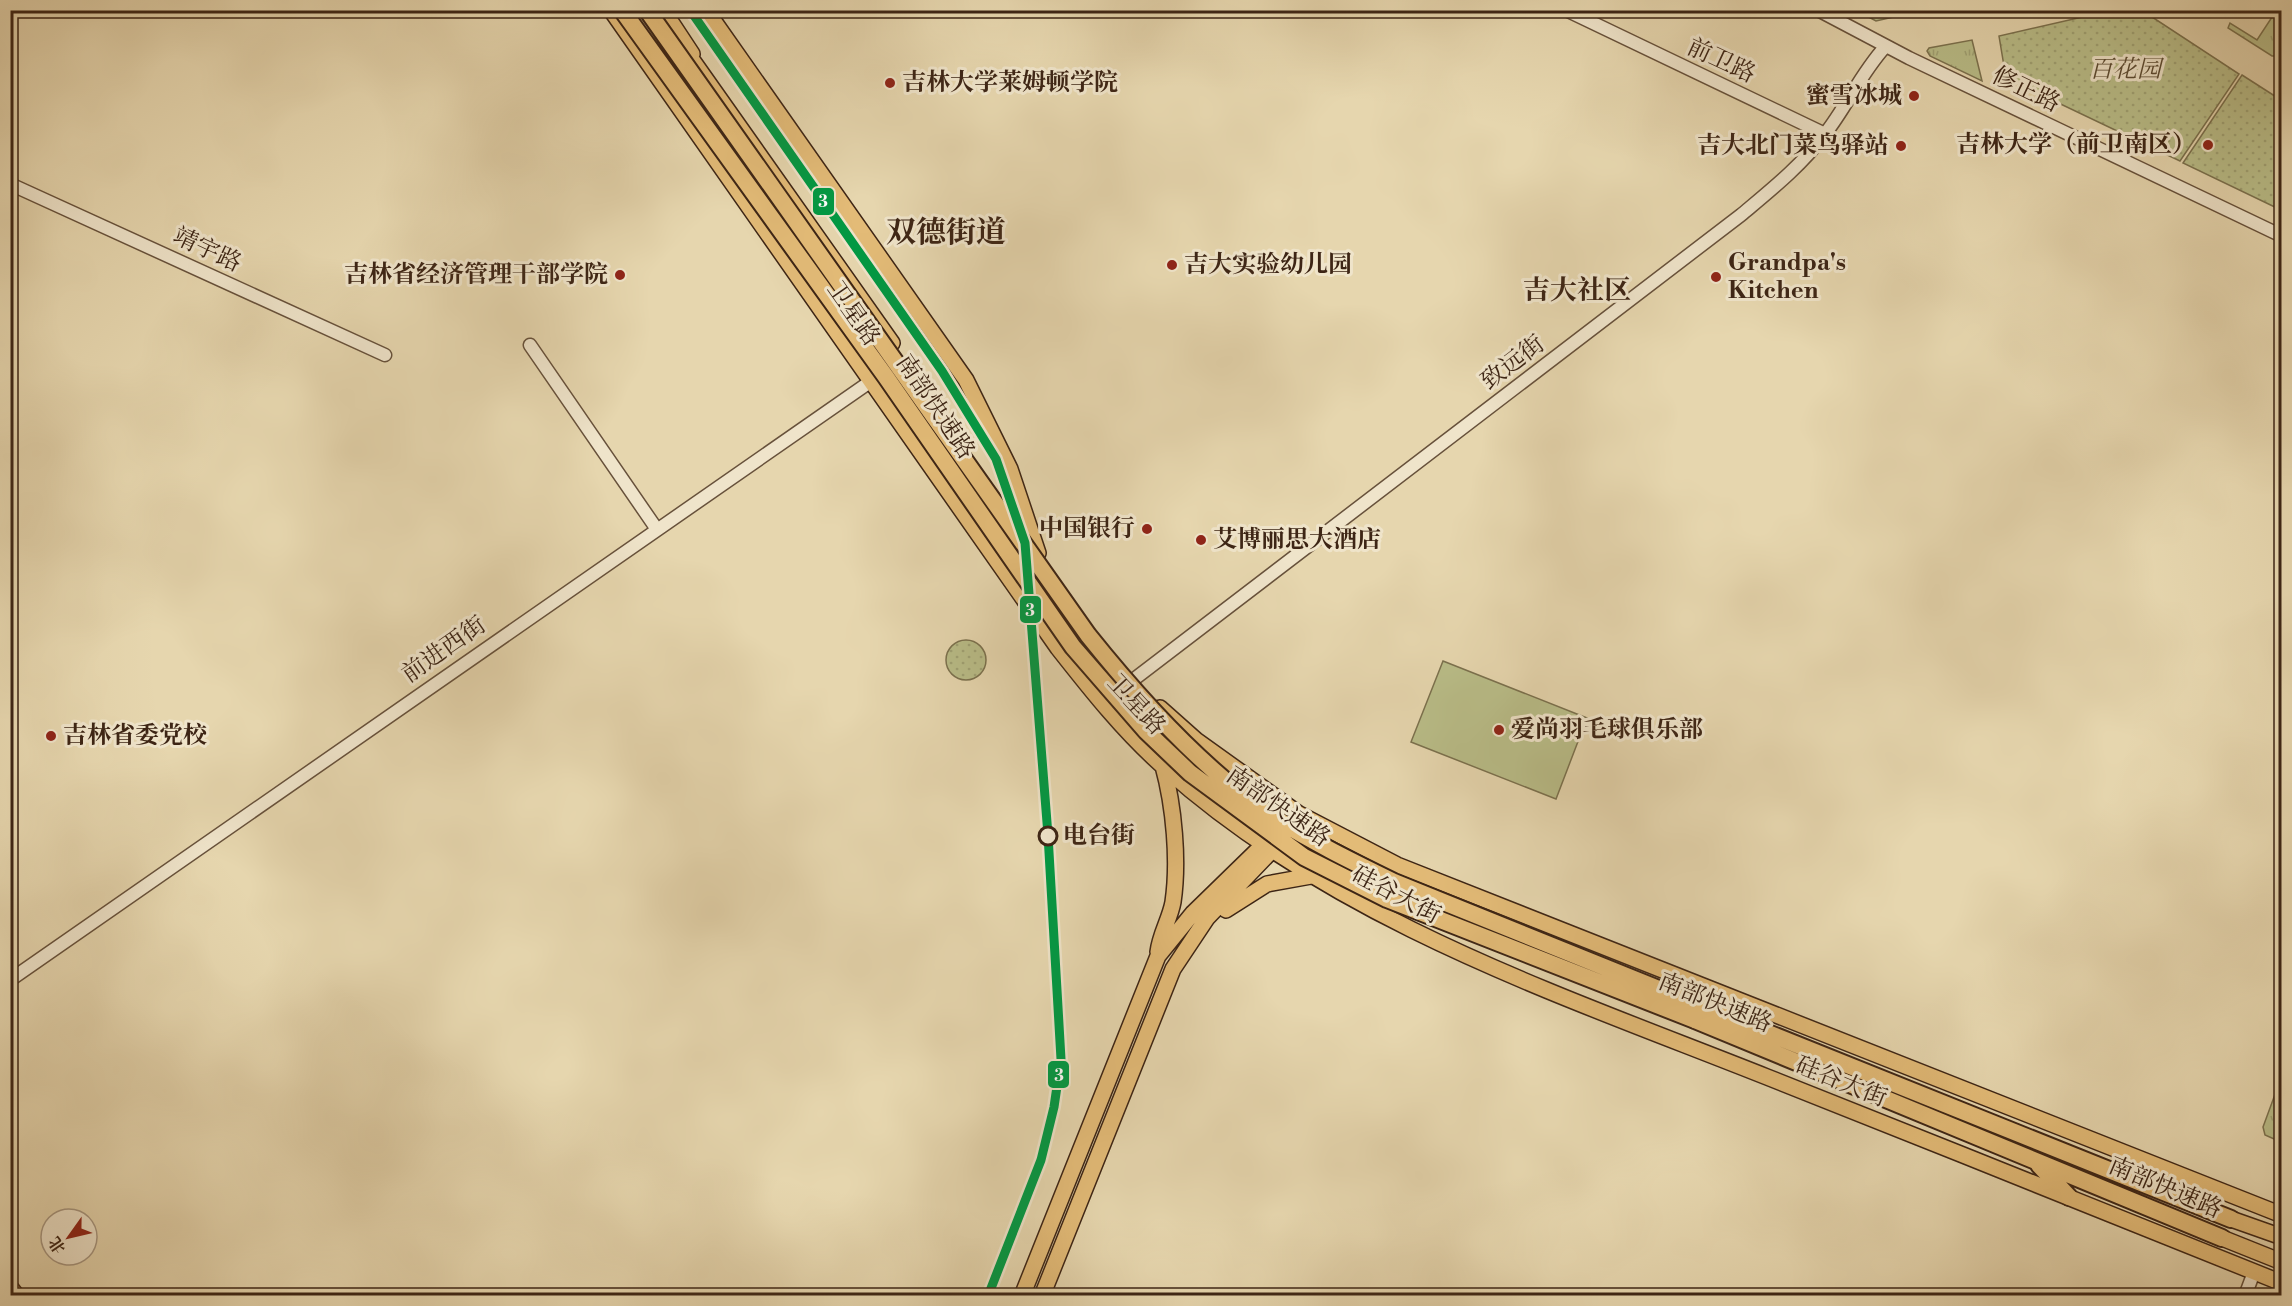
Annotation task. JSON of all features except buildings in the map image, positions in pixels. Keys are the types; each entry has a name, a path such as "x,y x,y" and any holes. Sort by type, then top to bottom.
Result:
{"highway":[{"name":"南部快速路","path":"622,10 872,357 1073,647 1146,731 1190,773 1295,851 1387,899 1699,1014 2231,1219"},
{"name":"南部快速路","path":"648,10 660,15 1088,635 1131,689 1171,729 1220,774 1272,815 1354,863 1394,882 2034,1160 2222,1238"},
{"path":"2034,1160 2069,1197"}],"main road":[{"name":"卫星路","path":"611,10 1058,648 1102,703 1163,766 1204,802 1269,847"},
{"name":"卫星路","path":"706,10 966,380 1010,469 1038,553"},
{"name":"卫星路","path":"660,15 744,131 1038,553 1133,680 1163,712 1196,740 1299,814"},
{"path":"1158,956 1159,940 1173,901 1174,819 1163,766"},
{"path":"1042,1296 1173,969 1187,943 1207,918 1299,814"},
{"name":"硅谷大街","path":"1299,814 1397,865 1529,919 2282,1215"},
{"path":"1022,1296 1158,956 1193,913 1269,847"},
{"name":"硅谷大街","path":"1269,847 1311,876 1457,953 2282,1283"},
{"path":"1187,943 1233,903 1257,888 1311,876"},
{"path":"2235,1197 2249,1226"},
{"path":"2231,1219 2282,1237"},
{"path":"2222,1238 2282,1262"},
{"path":"10,1287 17,1296"}],"street":[{"name":"前卫路","path":"1566,10 1825,134"},
{"name":"修正路","path":"1818,10 1885,46 2282,236"},
{"name":"致远街","path":"1133,680 1741,215 1797,169 1825,134 1868,66 1885,46"},
{"name":"靖宇路","path":"10,184 385,355"},
{"path":"530,345 656,528"},
{"name":"前进西街","path":"10,980 656,528 903,359"},
{"path":"2245,1296 2254,1272"}],"green space":[{"path":"1857,10 1920,11 1876,21"},
{"name":"百花园","path":"2113,10 2143,11 2239,74 2180,161 2006,78 1999,36"},
{"path":"2276,11 2281,11 2280,56 2272,56 2228,28 2230,23 2257,40"},
{"path":"1972,40 1982,81 1930,56 1927,51 1929,48"},
{"path":"2242,75 2281,100 2281,210 2183,163"},
{"path":"966,640 980,646 986,660 980,674 966,680 952,674 946,660 952,646"},
{"name":"爱尚羽毛球俱乐部","path":"1443,661 1587,718 1556,799 1411,742"},
{"path":"2281,1078 2281,1109 2278,1125 2281,1126 2281,1142 2265,1135 2263,1127"}],"transit line":[{"name":"3","path":"690,10 942,371 996,459 1025,543 1048,835 1061,1059 1054,1107 1041,1160 988,1296"}],"place":[{"name":"吉林大学莱姆顿学院","path":"890,83"},
{"name":"蜜雪冰城","path":"1914,96"},
{"name":"吉林大学（前卫南区）","path":"2208,145"},
{"name":"吉大北门菜鸟驿站","path":"1901,146"},
{"name":"吉大实验幼儿园","path":"1172,265"},
{"name":"吉林省经济管理干部学院","path":"620,275"},
{"name":"Grandpa's Kitchen","path":"1716,277"},
{"name":"中国银行","path":"1147,529"},
{"name":"艾博丽思大酒店","path":"1201,540"},
{"name":"爱尚羽毛球俱乐部","path":"1499,730"},
{"name":"吉林省委党校","path":"51,736"},
{"name":"电台街","path":"1048,836"}],"district":[{"name":"双德街道","path":"946,233"},
{"name":"吉大社区","path":"1577,291"}]}
